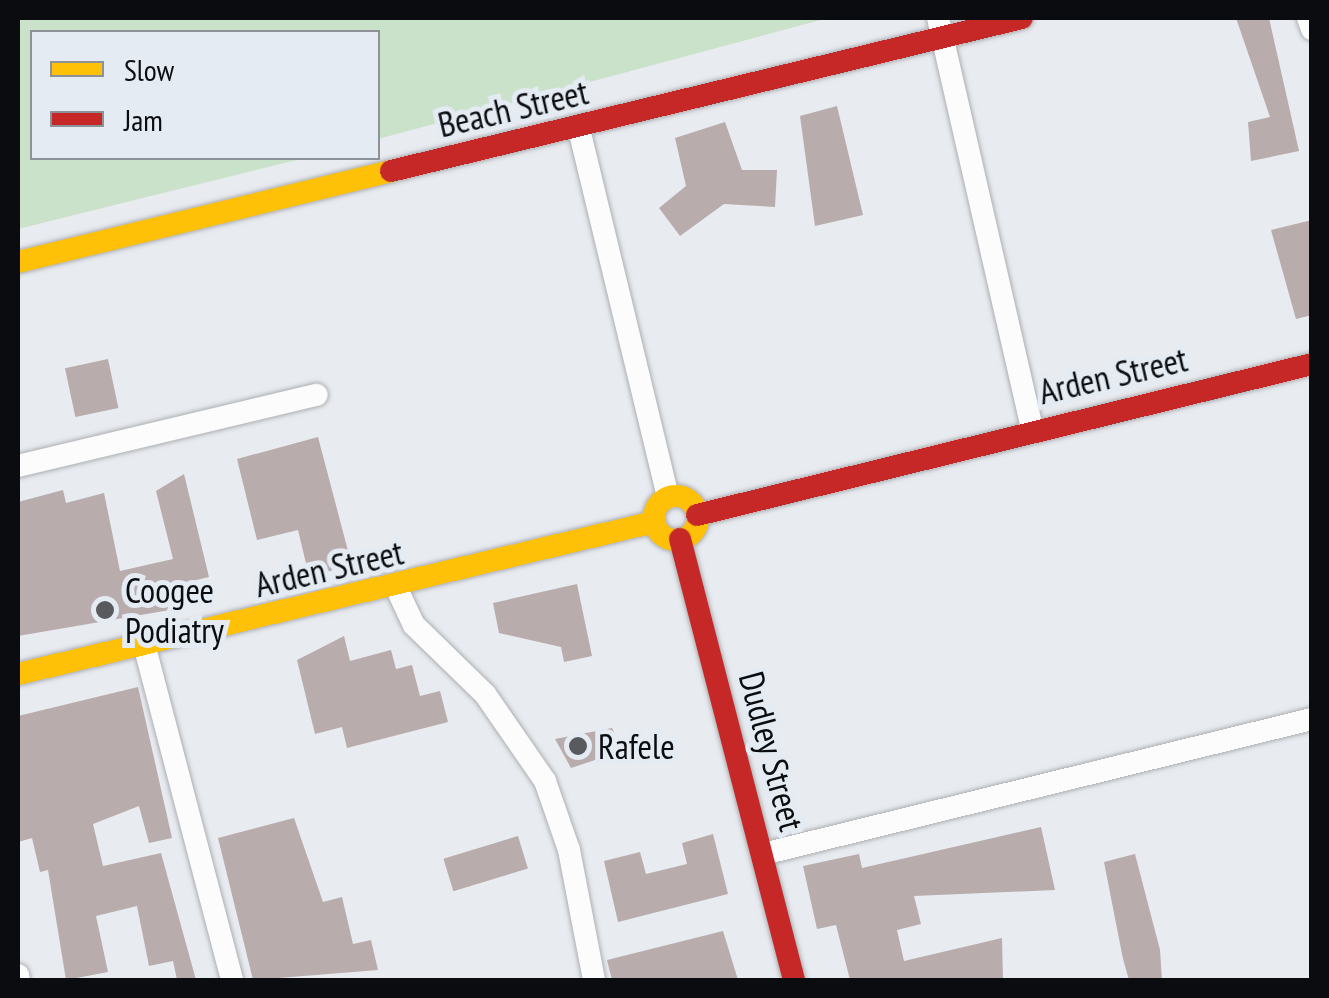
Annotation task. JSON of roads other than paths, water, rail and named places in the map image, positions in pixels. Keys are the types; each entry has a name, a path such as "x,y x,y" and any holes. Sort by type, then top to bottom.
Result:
{"street":[{"name":"Beach Street","path":"18,262 579,129 939,28 1022,18"},
{"path":"1308,18 1312,30"},
{"path":"939,28 1032,430"},
{"path":"579,129 668,497 654,522 680,539 698,515 689,500 668,497"},
{"name":"Arden Street","path":"698,515 1312,364"},
{"path":"18,466 317,395"},
{"name":"Arden Street","path":"18,674 145,648 654,522"},
{"name":"Dudley Street","path":"680,539 794,980"},
{"path":"396,588 414,626 485,694 545,781 569,850 594,980"},
{"path":"145,648 232,980"},
{"path":"763,854 1312,718"}],"place":[{"name":"Coogee Podiatry","path":"105,610"},
{"name":"Rafele","path":"578,746"}]}
